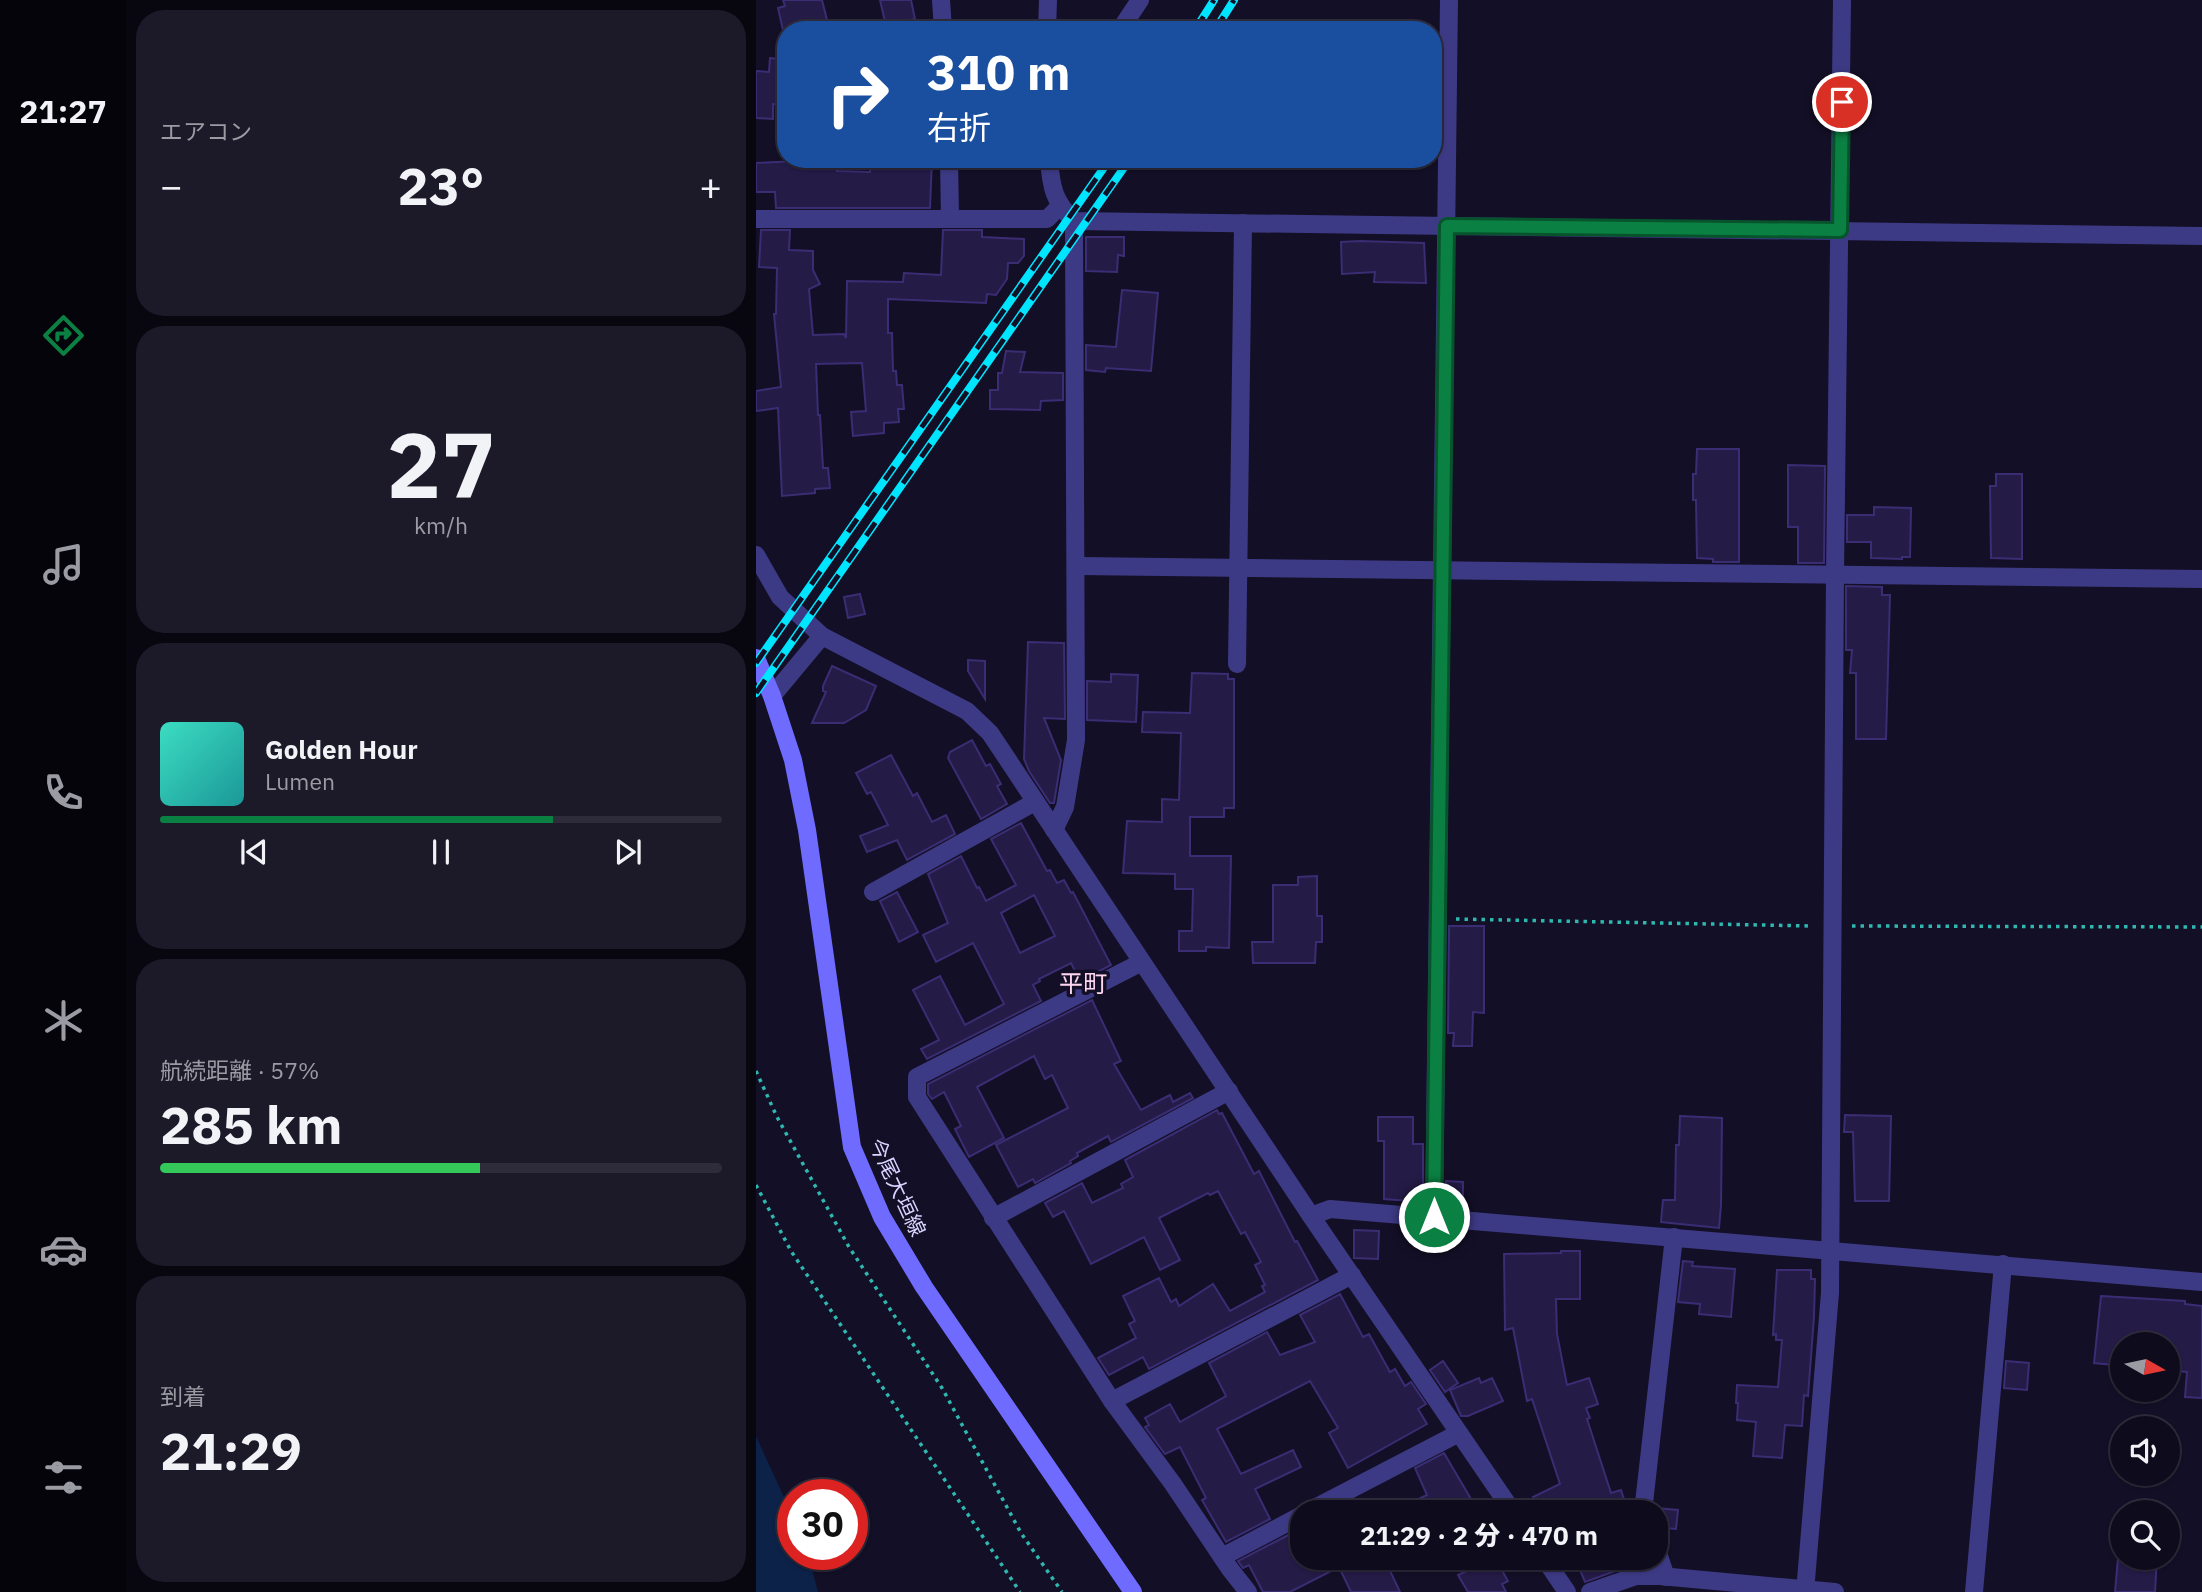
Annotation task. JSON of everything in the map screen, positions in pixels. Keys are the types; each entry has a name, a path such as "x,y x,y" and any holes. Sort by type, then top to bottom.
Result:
{"main road":[{"name":"今尾大垣線","path":"756,658 793,760 807,830 852,1147 882,1217 924,1287 1133,1592"}],"street":[{"path":"941,0 942,21"},
{"path":"1047,21 1048,0"},
{"path":"1126,21 1140,0"},
{"path":"1434,1217 1449,0"},
{"path":"1805,1591 1830,1293 1842,0"},
{"path":"949,168 950,219"},
{"path":"1050,168 1059,207 1074,221 2202,236"},
{"path":"756,219 1047,219 1059,207"},
{"path":"1054,830 1065,807 1076,740 1074,221"},
{"path":"1237,664 1243,223"},
{"path":"756,555 780,597 822,636 967,711 990,733 1311,1216 1505,1500"},
{"path":"1077,566 2202,579"},
{"path":"772,696 822,636"},
{"path":"873,892 1035,802"},
{"path":"1142,962 917,1077 917,1097 1112,1401 1248,1592"},
{"path":"993,1218 1229,1091"},
{"path":"1311,1216 1330,1209 2202,1282"},
{"path":"1644,1500 1674,1237"},
{"path":"1974,1592 2003,1264"},
{"path":"1112,1401 1352,1275"},
{"path":"1330,1500 1459,1433"},
{"path":"1222,1557 1290,1521"},
{"path":"1552,1570 1567,1592"},
{"path":"1664,1570 1666,1577"},
{"path":"1591,1592 1636,1576 1835,1592"}],"path":[{"path":"756,1071 849,1247 942,1388 1021,1533 1062,1592"},
{"path":"756,1185 791,1251 1020,1592"}],"water":[{"path":"756,1436 777,1482 777,1570 812,1570 818,1592 756,1592"}],"building":[{"path":"783,0 822,0 827,20 781,21 778,8 785,6"},
{"path":"880,0 911,0 915,19 885,21"},
{"path":"770,58 777,59 777,104 773,104 773,119 756,118 756,71 769,72"},
{"path":"777,162 777,168 837,168 837,171 870,172 870,168 932,168 930,208 776,208 775,192 756,192 756,163"},
{"path":"761,230 790,230 789,250 813,251 813,270 820,284 809,289 813,335 844,334 846,338 847,281 903,282 904,273 941,275 943,230 982,230 982,237 1024,239 1024,256 1018,263 1008,263 1007,279 996,295 987,294 986,303 888,299 888,333 892,333 893,371 896,371 897,385 902,385 904,409 898,409 899,422 884,423 884,433 853,436 851,412 866,411 862,363 816,364 823,468 828,468 830,488 815,489 815,493 782,496 778,408 756,411 756,391 781,387 774,314 777,268 759,267"},
{"path":"1086,237 1124,237 1124,256 1118,255 1117,272 1086,271"},
{"path":"1341,242 1424,243 1426,283 1374,282 1375,272 1342,274"},
{"path":"1122,290 1158,293 1151,371 1106,368 1105,372 1086,370 1086,345 1116,347"},
{"path":"1006,351 1025,352 1020,372 1063,373 1063,400 1041,401 1040,410 990,409 990,390 998,390 998,373 1002,373"},
{"path":"1697,449 1739,449 1739,562 1713,562 1713,559 1697,558 1693,474 1696,474"},
{"path":"1788,465 1825,466 1824,563 1798,563 1798,527 1788,527"},
{"path":"1996,474 2022,474 2022,559 1991,558 1990,486 1996,486"},
{"path":"1874,507 1911,508 1910,557 1871,558 1871,542 1847,542 1847,515 1874,515"},
{"path":"1846,586 1882,587 1882,595 1890,595 1886,739 1856,739 1856,673 1850,673 1852,650 1846,650"},
{"path":"860,594 865,614 848,618 844,597"},
{"path":"1028,642 1064,643 1065,719 1044,718 1061,760 1054,803 1050,803 1024,759"},
{"path":"968,660 985,661 985,699 968,671"},
{"path":"832,666 876,686 866,710 844,723 812,723 826,692 823,691 823,686"},
{"path":"1192,673 1228,674 1228,679 1234,679 1234,808 1224,808 1224,817 1190,817 1190,856 1231,856 1229,948 1206,947 1206,951 1179,951 1179,931 1192,931 1193,889 1175,889 1175,874 1123,873 1127,821 1162,822 1162,799 1179,800 1181,733 1142,732 1143,712 1190,713"},
{"path":"1111,674 1138,675 1136,722 1087,720 1087,681 1111,682"},
{"path":"972,740 986,766 990,764 1001,784 997,786 1007,804 981,819 948,758 950,752"},
{"path":"891,755 913,796 917,793 932,822 946,815 955,834 907,860 897,840 867,852 860,836 888,825 871,792 867,794 856,773"},
{"path":"1021,823 1047,871 1050,870 1057,883 1064,880 1071,893 1073,892 1111,965 1080,981 1071,963 1039,979 1040,981 1033,985 1041,1001 927,1059 921,1049 939,1040 913,990 940,976 965,1025 1004,1004 973,943 936,962 923,935 948,923 928,874 961,856 986,901 1016,885 991,839","holes":["1034,895 1055,936 1020,953 1001,913"]},
{"path":"1317,876 1317,916 1322,916 1322,942 1316,942 1315,963 1253,963 1252,942 1273,942 1273,885 1298,885 1298,877"},
{"path":"897,892 918,932 899,942 880,901"},
{"path":"1449,926 1484,926 1484,1013 1473,1012 1472,1046 1453,1046 1454,1033 1448,1033"},
{"path":"1092,1000 1121,1061 1114,1064 1141,1110 1170,1095 1173,1102 1190,1093 1193,1098 1111,1142 1108,1136 1077,1153 1078,1156 1070,1161 1071,1163 1035,1183 1033,1179 1018,1187 996,1145 1068,1108 1052,1075 1045,1079 1034,1056 977,1087 1004,1138 969,1157 955,1129 961,1126 944,1092 932,1099 928,1094 928,1084"},
{"path":"1217,1110 1219,1114 1222,1113 1254,1174 1259,1171 1295,1242 1297,1241 1318,1280 1149,1369 1143,1357 1109,1375 1098,1358 1136,1338 1129,1324 1135,1321 1123,1296 1159,1278 1171,1302 1176,1299 1179,1306 1213,1284 1230,1311 1265,1292 1262,1286 1265,1285 1255,1265 1261,1262 1245,1232 1241,1234 1218,1191 1210,1195 1208,1193 1159,1218 1180,1260 1160,1270 1144,1237 1091,1264 1064,1211 1053,1217 1045,1203 1082,1183 1092,1203 1123,1188 1121,1184 1133,1177 1125,1160"},
{"path":"1845,1115 1891,1116 1889,1201 1855,1201 1853,1132 1844,1132"},
{"path":"1680,1116 1722,1118 1719,1228 1661,1222 1663,1200 1675,1200 1676,1145 1679,1145"},
{"path":"1378,1117 1413,1117 1413,1144 1423,1144 1423,1202 1384,1199 1384,1141 1378,1141"},
{"path":"1446,1181 1463,1182 1463,1203 1446,1203"},
{"path":"1354,1230 1379,1231 1378,1259 1354,1258"},
{"path":"1580,1251 1580,1299 1556,1299 1557,1334 1567,1385 1589,1378 1598,1404 1586,1408 1590,1418 1587,1419 1611,1493 1621,1490 1624,1500 1534,1500 1533,1497 1560,1484 1532,1399 1527,1401 1513,1328 1505,1330 1504,1254"},
{"path":"1683,1261 1693,1262 1692,1266 1735,1269 1731,1317 1699,1314 1700,1304 1678,1302"},
{"path":"1777,1270 1811,1270 1811,1279 1815,1279 1808,1396 1804,1395 1802,1426 1785,1425 1782,1458 1753,1456 1756,1422 1737,1420 1736,1403 1737,1385 1778,1387 1782,1340 1776,1340 1776,1334 1773,1335"},
{"path":"1340,1294 1363,1337 1369,1334 1390,1372 1395,1369 1405,1386 1411,1382 1426,1404 1418,1409 1427,1424 1348,1468 1329,1433 1338,1428 1310,1381 1217,1429 1241,1474 1293,1450 1301,1467 1255,1489 1270,1519 1226,1542 1202,1500 1206,1498 1180,1447 1165,1454 1145,1427 1149,1425 1145,1418 1170,1404 1180,1422 1226,1396 1209,1363 1267,1332 1280,1355 1315,1342 1300,1315"},
{"path":"2101,1296 2185,1301 2185,1304 2202,1306 2202,1398 2185,1397 2187,1372 2180,1371 2180,1332 2110,1332 2110,1365 2094,1363"},
{"path":"1443,1361 1458,1383 1445,1392 1430,1370"},
{"path":"2006,1361 2029,1363 2027,1390 2004,1388"},
{"path":"1479,1378 1481,1383 1492,1378 1503,1401 1468,1416 1461,1416 1450,1390"},
{"path":"1444,1453 1471,1499 1416,1500 1427,1495 1415,1468"},
{"path":"1668,1509 1678,1510 1676,1529 1668,1528"},
{"path":"1290,1534 1290,1570 1333,1570 1290,1592 1263,1592 1249,1565 1243,1568 1238,1561"},
{"path":"1340,1570 1390,1570 1400,1592 1351,1592"},
{"path":"1502,1570 1508,1581 1502,1584 1506,1592 1468,1592 1458,1575 1467,1571"},
{"path":"1580,1570 1618,1570 1585,1582"},
{"path":"2117,1570 2156,1570 2155,1592 2115,1592"}],"railway":[{"path":"1201,21 1214,0"},
{"path":"1221,21 1234,0"},
{"path":"756,663 1104,168"},
{"path":"756,693 1124,168"}],"district":[{"name":"平町","path":"1083,983"}],"route":[{"path":"1434,1217 1447,226 1840,230 1842,102"}]}
